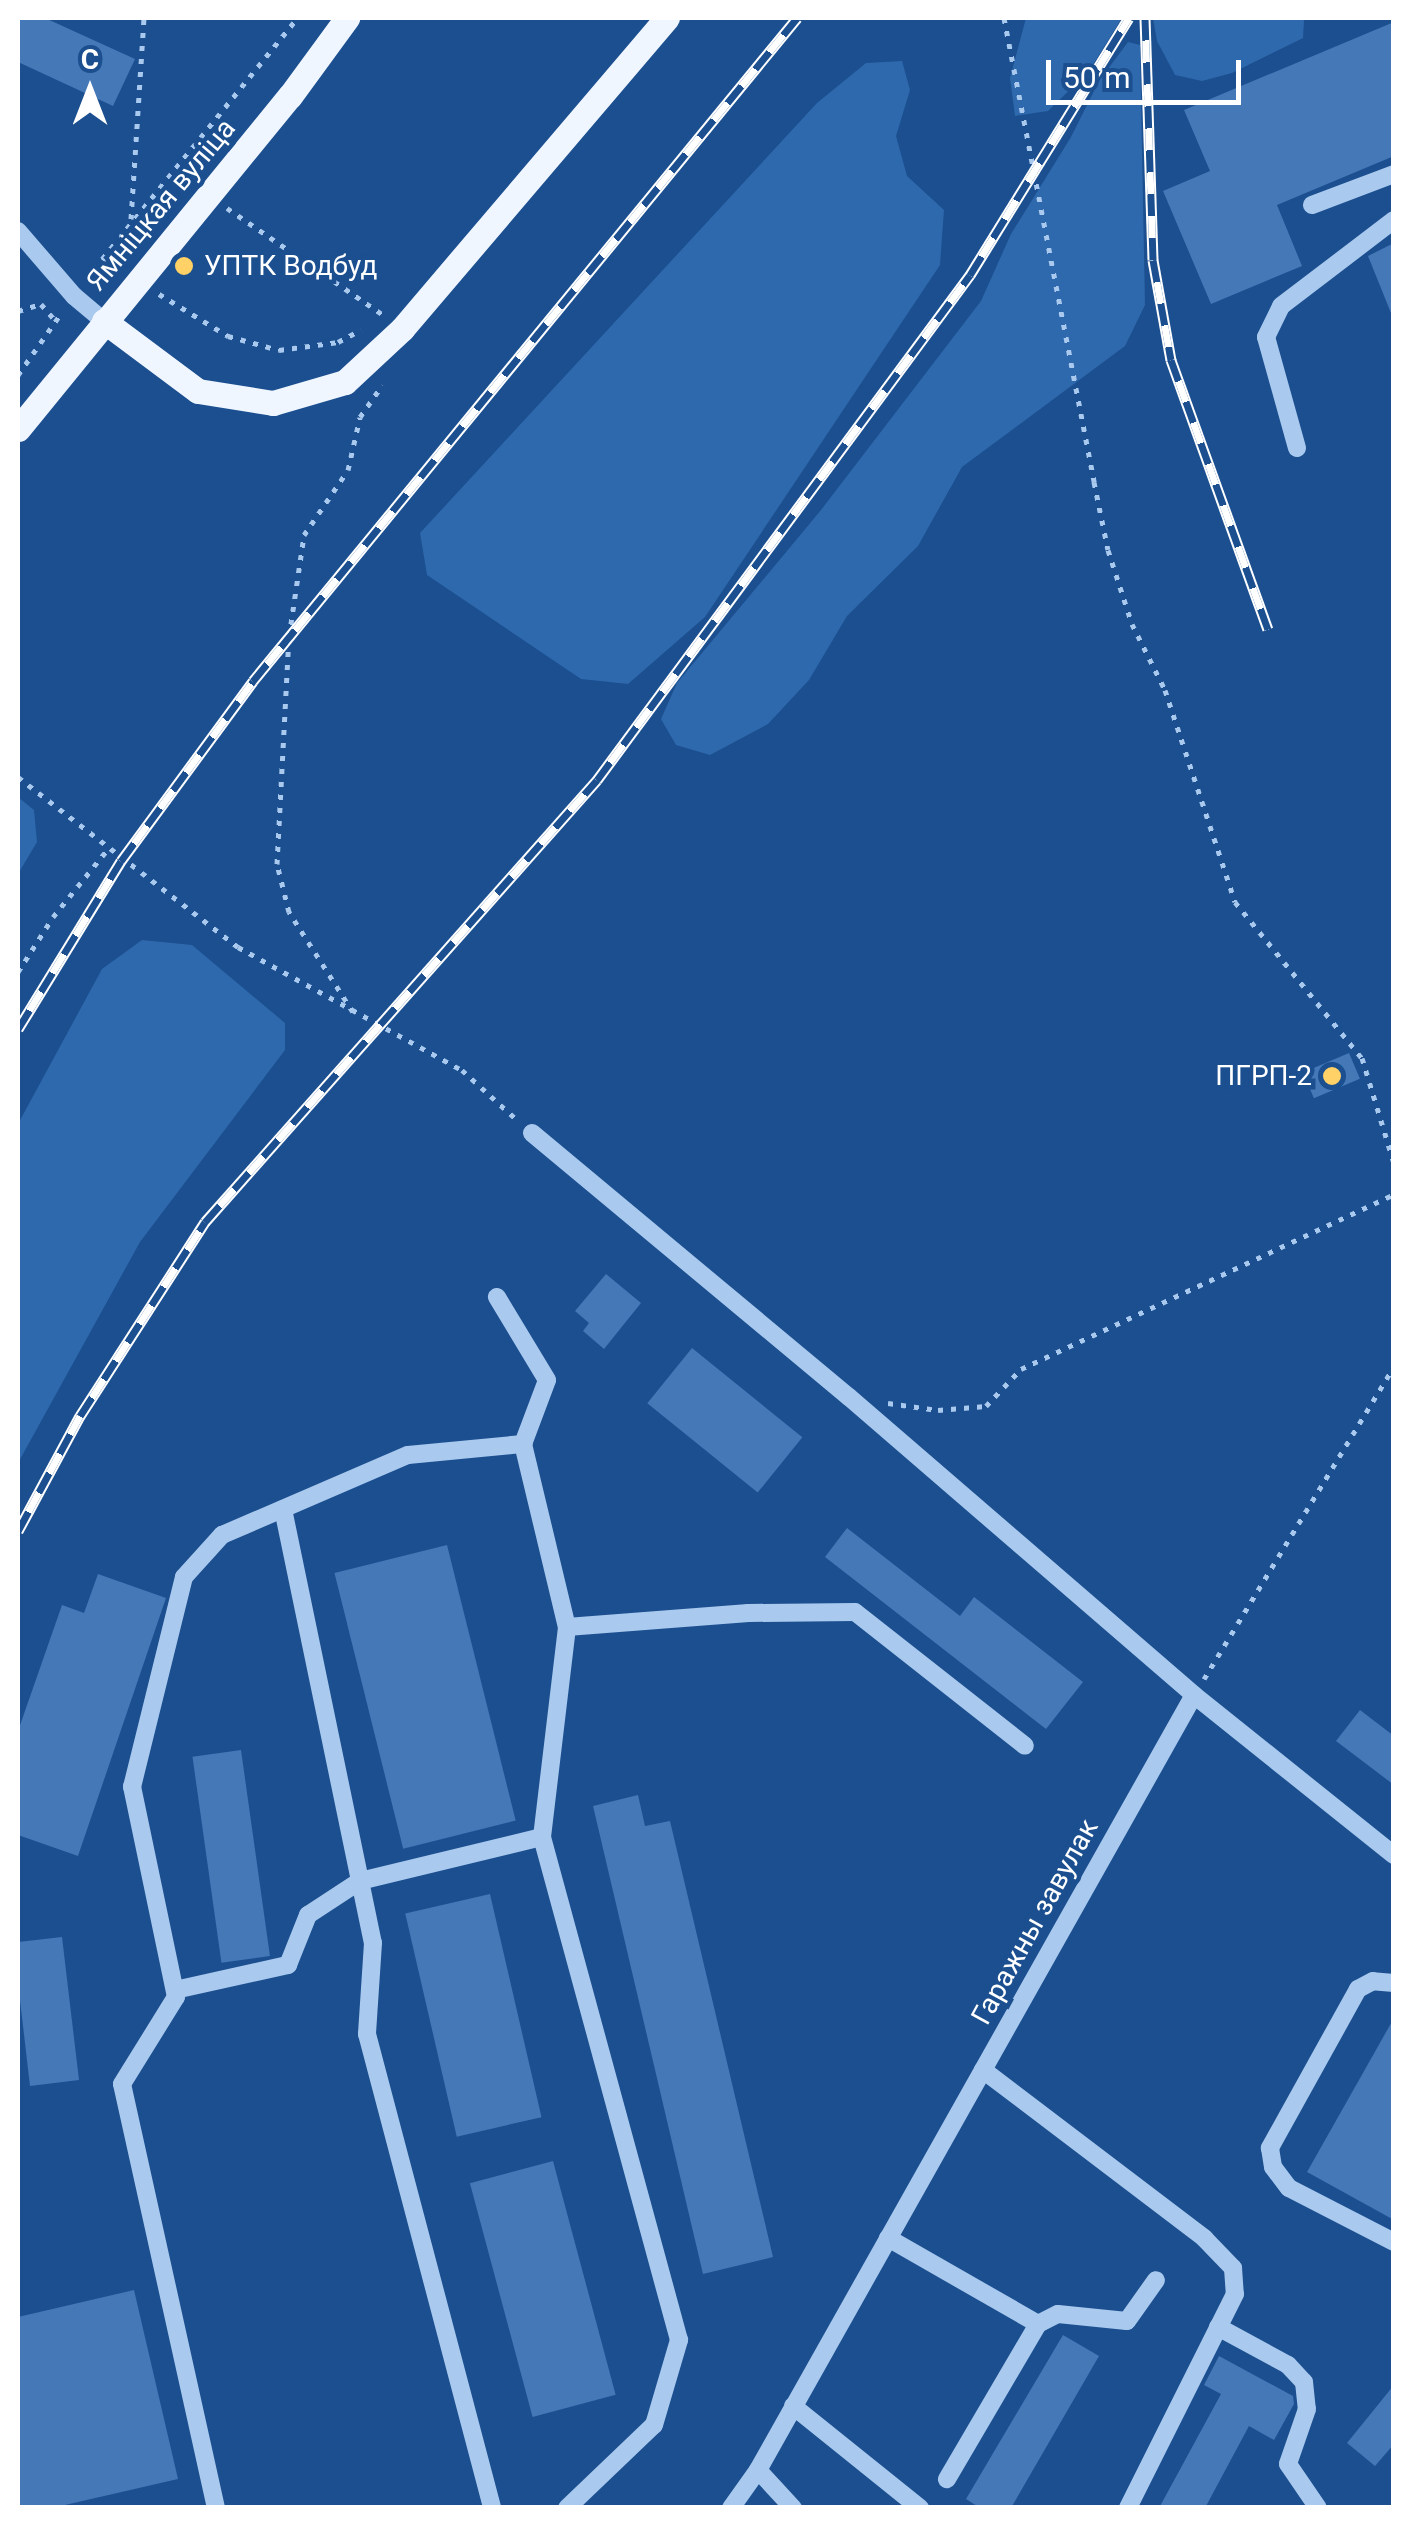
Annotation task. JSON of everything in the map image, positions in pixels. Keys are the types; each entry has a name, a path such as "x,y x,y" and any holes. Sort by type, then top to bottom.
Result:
{"main road":[{"name":"Ямніцкая вуліца","path":"18,429 290,96 347,18"},
{"path":"104,322 198,391 274,402 345,382 667,18"}],"street":[{"path":"1312,205 1394,174"},
{"path":"1297,448 1266,338 1280,306 1394,220"},
{"path":"18,230 74,296 104,322"},
{"path":"532,1133 849,1397 1194,1695 1394,1855"},
{"path":"497,1298 547,1380 523,1444 567,1627 542,1837 679,2340 654,2425 566,2508"},
{"path":"213,2507 122,2084 176,1997 132,1786 184,1577 222,1535 408,1455 523,1444"},
{"path":"283,1509 373,1943 367,2034 492,2508"},
{"path":"567,1627 748,1613 855,1612 1025,1746"},
{"name":"Гаражны завулак","path":"731,2508 758,2470 1194,1695"},
{"path":"175,1990 288,1965 308,1915 360,1881 542,1837"},
{"path":"1394,1984 1374,1981 1358,1989 1270,2148 1273,2166 1289,2188 1394,2242"},
{"path":"983,2070 1204,2238 1233,2268 1235,2294 1128,2508"},
{"path":"888,2238 1038,2324"},
{"path":"947,2479 1038,2324 1058,2314 1127,2321 1156,2280"},
{"path":"1218,2327 1288,2365 1304,2382 1307,2409 1288,2464 1318,2508"},
{"path":"793,2406 920,2508"},
{"path":"758,2470 793,2508"}],"path":[{"path":"131,222 144,18"},
{"path":"18,375 102,258 297,18"},
{"path":"1004,18 1097,499 1132,624 1165,690 1235,902 1362,1058 1394,1163"},
{"path":"208,194 389,328"},
{"path":"102,258 228,336 279,350 338,342 389,328"},
{"path":"18,311 41,304 56,320"},
{"path":"353,1012 289,912 278,864 289,638 304,535 348,470 360,417 382,385"},
{"path":"18,777 107,850 238,947 462,1070 532,1133"},
{"path":"18,972 52,917 107,850"},
{"path":"849,1397 938,1410 986,1406 1021,1369 1394,1194"},
{"path":"1194,1695 1394,1366"}],"shaded area":[{"path":"1026,18 1122,18 1089,71 1048,111 1015,116 1010,78"},
{"path":"1153,18 1299,18 1304,20 1303,38 1232,73 1202,81 1175,75 1157,41"},
{"path":"1128,42 1140,45 1145,305 1125,346 962,467 918,546 847,616 809,680 768,724 710,755 676,745 661,719 677,683 821,510 981,301 1011,234 1071,137 1099,81"},
{"path":"902,61 910,90 896,136 907,176 944,210 940,265 705,617 628,684 581,679 427,575 420,533 817,103 866,63"},
{"path":"18,797 34,810 37,842 18,874"},
{"path":"142,940 192,945 285,1023 285,1050 140,1242 18,1463 18,1124 102,969"}],"building":[{"path":"18,18 45,18 135,59 113,106 18,62"},
{"path":"1394,22 1394,156 1277,205 1302,266 1211,304 1163,191 1210,171 1184,110"},
{"path":"1394,243 1394,317 1393,318 1368,256"},
{"name":"ПГРП-2","path":"1349,1053 1360,1079 1314,1098 1303,1073"},
{"path":"606,1274 641,1303 604,1349 583,1331 589,1323 575,1311"},
{"path":"692,1348 802,1437 758,1493 647,1403"},
{"path":"847,1528 960,1616 974,1597 1083,1682 1046,1729 825,1557"},
{"path":"447,1545 516,1821 403,1849 334,1573"},
{"path":"98,1574 166,1598 78,1856 18,1835 18,1731 62,1605 84,1613"},
{"path":"1360,1710 1394,1736 1394,1785 1336,1741"},
{"path":"241,1750 270,1956 221,1963 192,1757"},
{"path":"638,1795 645,1826 670,1821 773,2257 703,2274 593,1806"},
{"path":"490,1894 542,2117 457,2137 405,1914"},
{"path":"62,1937 79,2080 30,2086 18,1983 18,1942"},
{"path":"1394,2018 1394,2220 1307,2172"},
{"path":"553,2161 616,2395 533,2417 470,2183"},
{"path":"134,2290 178,2479 52,2508 18,2508 18,2317"},
{"path":"1063,2335 1099,2356 1011,2508 980,2508 966,2499"},
{"path":"1219,2356 1293,2396 1294,2404 1274,2440 1249,2426 1205,2508 1159,2508 1221,2394 1204,2385"},
{"path":"1394,2385 1394,2444 1375,2466 1347,2443"}],"railway":[{"path":"18,1029 121,861 253,681 797,18"},
{"path":"18,1531 80,1416 205,1222 597,780 970,275 1129,18"},
{"path":"1145,18 1153,260 1171,360 1268,629"}],"place":[{"name":"УПТК Водбуд","path":"184,266"},
{"name":"ПГРП-2","path":"1332,1076"}]}
